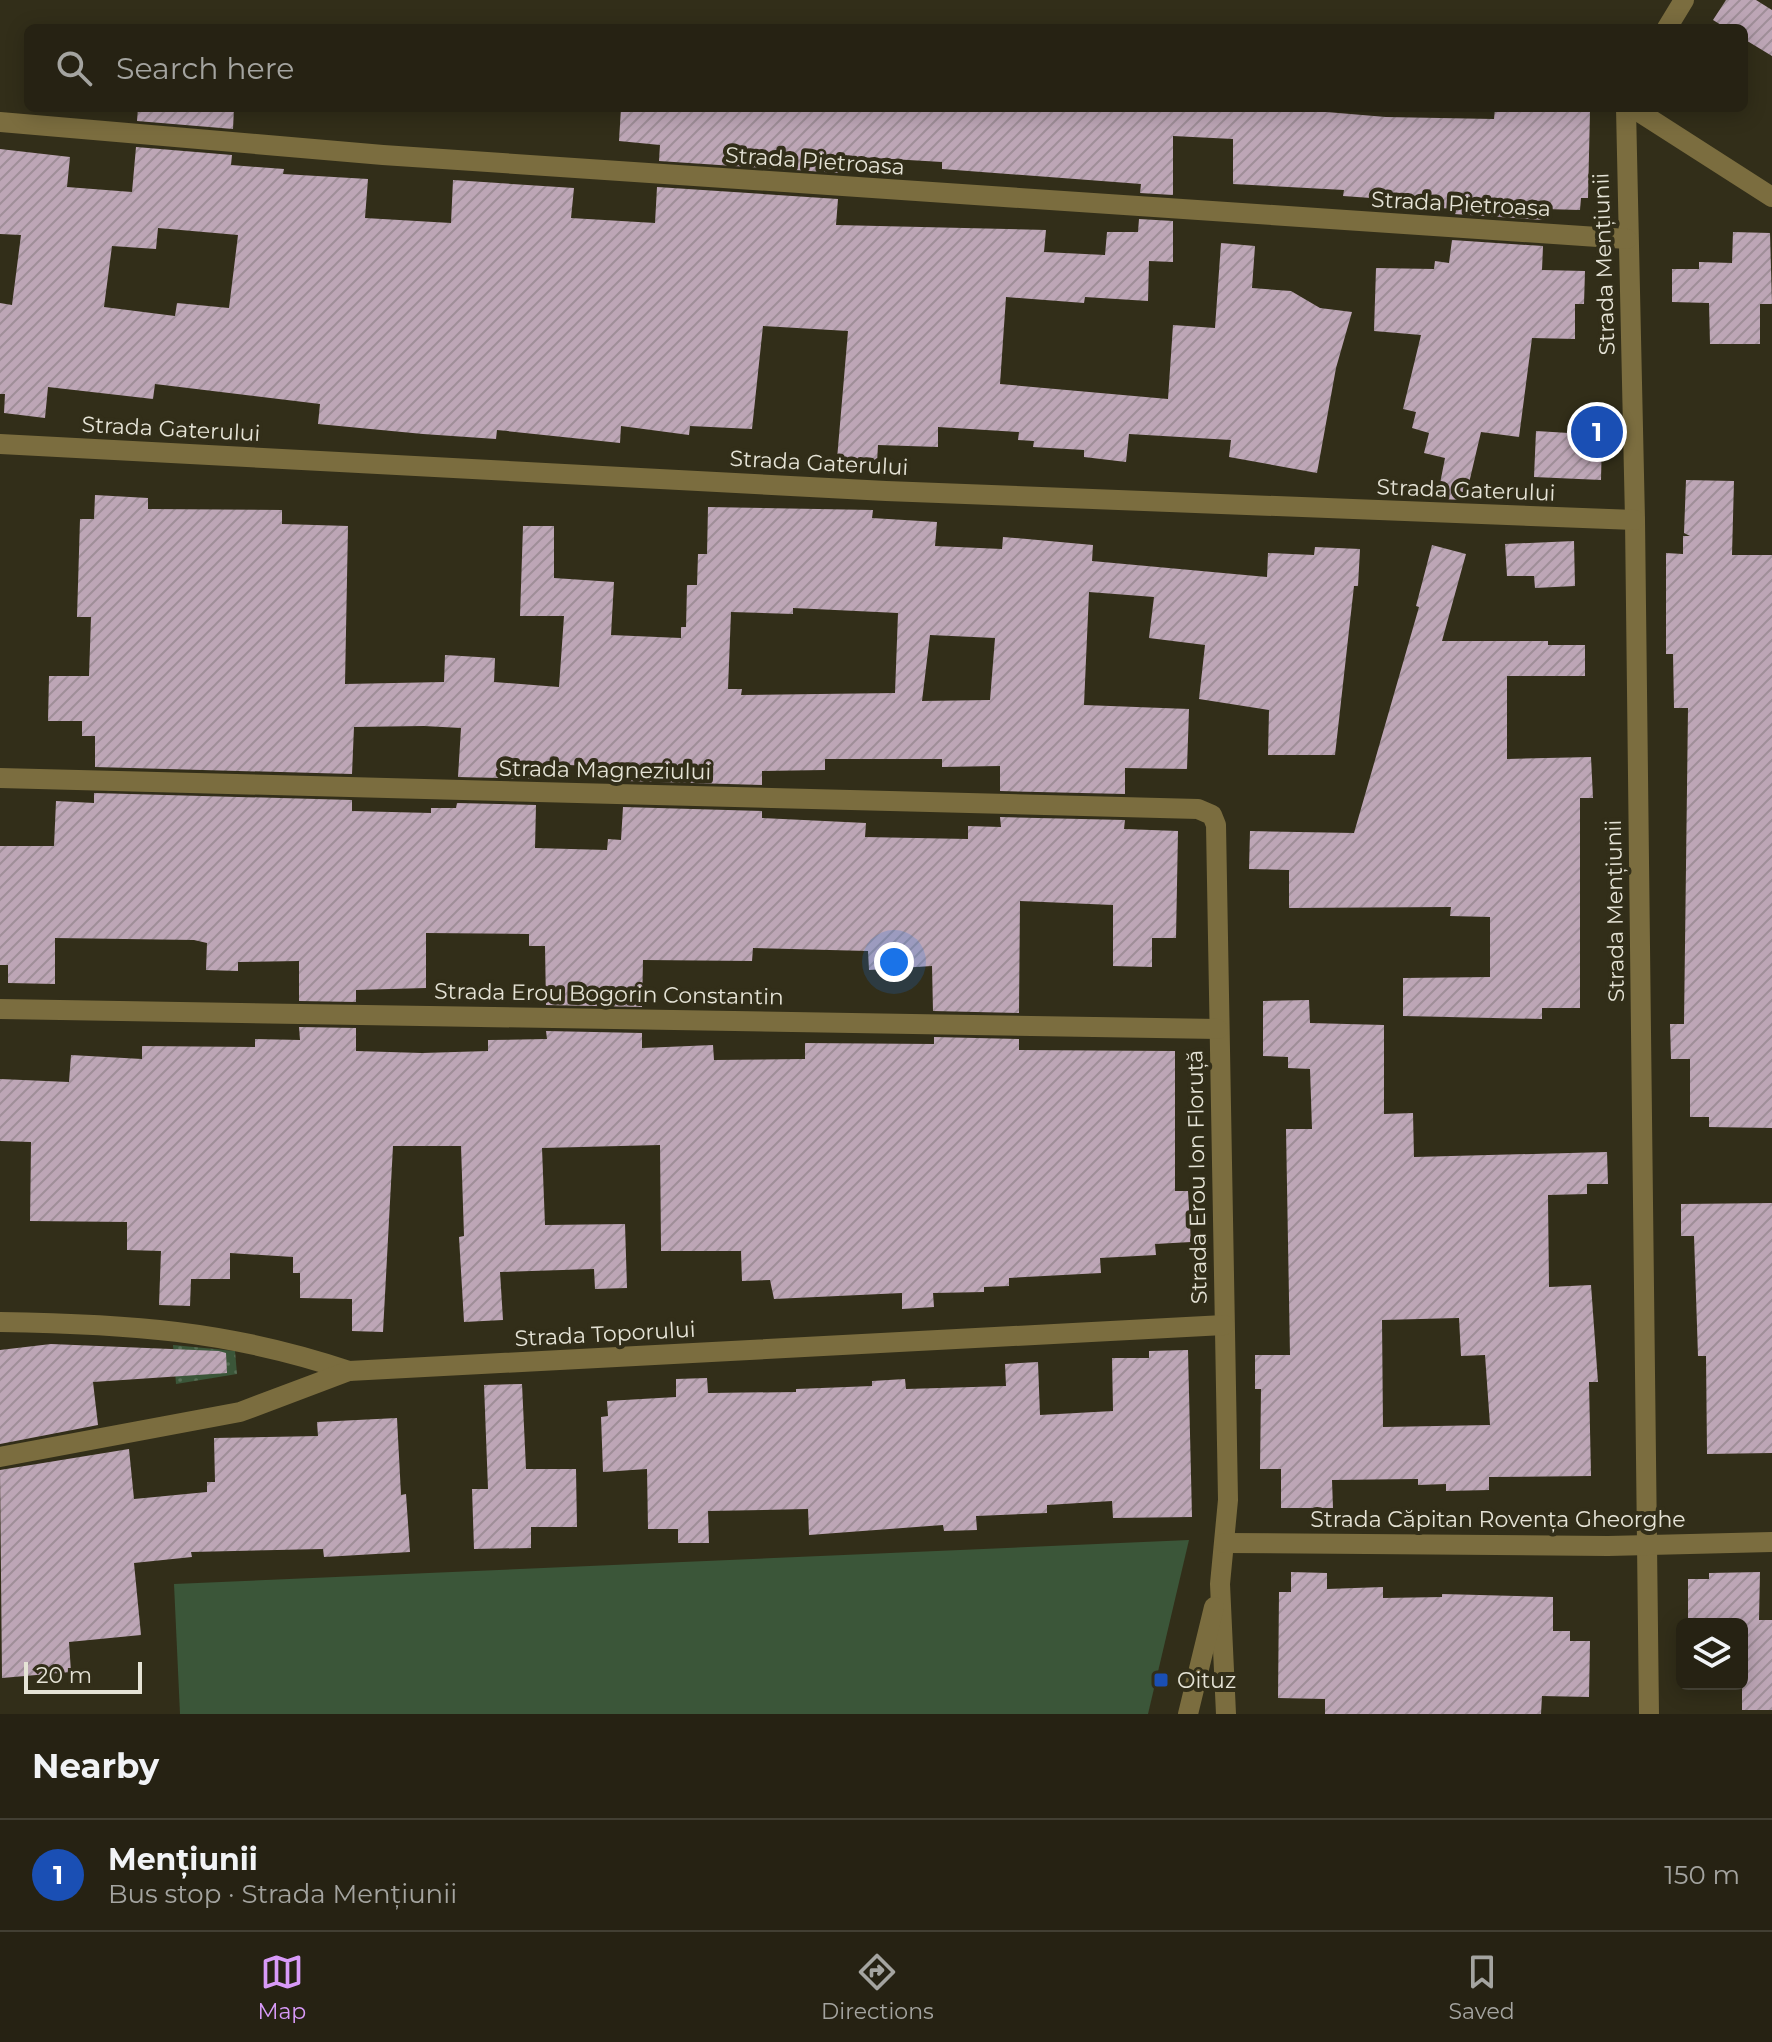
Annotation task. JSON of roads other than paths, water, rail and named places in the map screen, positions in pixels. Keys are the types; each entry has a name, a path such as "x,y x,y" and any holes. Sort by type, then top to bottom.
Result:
{"street":[{"path":"1669,24 1684,0"},
{"name":"Strada Mențiunii","path":"1626,112 1635,520 1649,1714"},
{"path":"1639,112 1772,197"},
{"name":"Strada Pietroasa","path":"0,122 383,155 1627,239"},
{"name":"Strada Gaterului","path":"0,444 886,491 1635,520"},
{"name":"Strada Magneziului","path":"0,778 1198,809 1208,812"},
{"name":"Strada Erou Ion Floruță","path":"1208,812 1216,825 1228,1500 1220,1584"},
{"name":"Strada Erou Bogorin Constantin","path":"0,1009 1218,1029"},
{"path":"0,1322 124,1324 222,1337 286,1350 349,1371"},
{"name":"Strada Toporului","path":"0,1457 240,1412 349,1371 1224,1325"},
{"name":"Strada Căpitan Rovența Gheorghe","path":"1225,1543 1645,1545 1772,1542"},
{"path":"1188,1714 1220,1584"},
{"path":"1220,1584 1226,1714"}],"place":[{"name":"Mențiunii","path":"1597,432"},
{"name":"Oituz","path":"1161,1680"}]}
